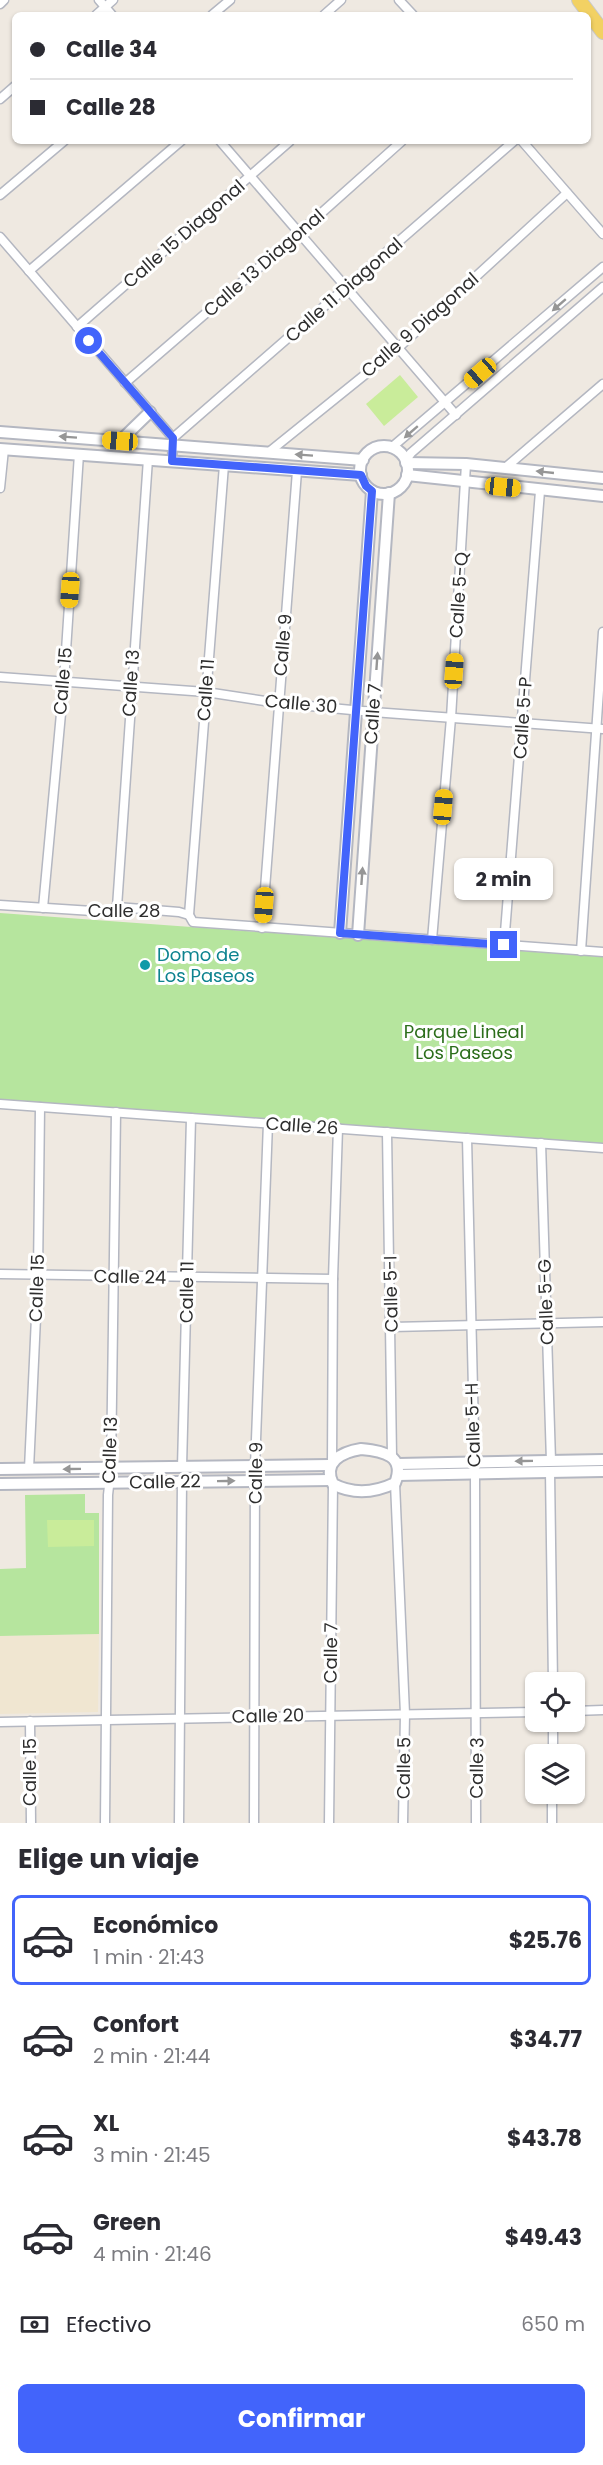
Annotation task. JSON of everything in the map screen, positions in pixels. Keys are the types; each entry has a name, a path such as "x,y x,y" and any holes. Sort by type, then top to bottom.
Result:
{"main road":[{"path":"591,16 603,32"}],"street":[{"path":"0,4 4,0"},
{"path":"102,4 113,0"},
{"path":"216,12 230,0"},
{"path":"327,12 341,0"},
{"path":"399,0 409,12"},
{"path":"0,99 12,89"},
{"path":"0,195 60,144"},
{"path":"29,271 177,144"},
{"path":"223,144 456,415"},
{"name":"Calle 15 Diagonal","path":"77,327 287,144"},
{"name":"Calle 13 Diagonal","path":"125,383 399,144"},
{"name":"Calle 11 Diagonal","path":"173,441 511,144"},
{"path":"525,144 603,234"},
{"name":"Calle 9 Diagonal","path":"269,452 398,348 567,193"},
{"path":"0,237 173,441 172,461"},
{"path":"391,448 603,267"},
{"path":"406,462 456,415 603,287"},
{"path":"505,468 603,384"},
{"path":"120,441 150,412"},
{"path":"0,432 120,441 173,441 363,460"},
{"path":"375,448 391,448 400,453 406,462 407,475 401,487 389,493 372,491 366,486 361,475 363,460 375,448"},
{"path":"0,488 2,449 361,475"},
{"name":"Calle 15","path":"42,908 64,681 79,454"},
{"name":"Calle 13","path":"117,907 148,459"},
{"path":"406,462 466,464 603,478"},
{"name":"Calle 5-Q","path":"432,940 451,717 466,464"},
{"name":"Calle 11","path":"189,915 224,465"},
{"name":"Calle 9","path":"262,928 297,471"},
{"path":"407,475 603,496"},
{"name":"Calle 7","path":"340,933 372,491"},
{"name":"Calle 5-P","path":"504,945 540,491"},
{"name":"Calle 7","path":"358,935 389,493"},
{"path":"581,951 599,728 603,632"},
{"name":"Calle 30","path":"0,677 206,692 278,703 373,712 599,728"},
{"name":"Calle 28","path":"0,905 108,912 117,907 179,912 189,915 193,922 603,952"},
{"name":"Calle 26","path":"0,1104 603,1148"},
{"name":"Calle 15","path":"29,1469 38,1274 40,1107"},
{"name":"Calle 13","path":"105,1823 108,1492 111,1468 116,1112"},
{"name":"Calle 11","path":"182,1467 191,1118"},
{"name":"Calle 9","path":"254,1823 255,1466 268,1123"},
{"path":"332,1482 333,1279 338,1128"},
{"name":"Calle 5-I","path":"387,1132 405,1714"},
{"name":"Calle 5-H","path":"466,1138 477,1713"},
{"name":"Calle 5-G","path":"541,1143 551,1466 553,1672"},
{"name":"Calle 24","path":"0,1274 333,1279"},
{"path":"392,1327 603,1322"},
{"path":"331,1464 349,1451 361,1449 372,1450 396,1470 551,1466 603,1460"},
{"name":"Calle 22","path":"0,1469 331,1464"},
{"path":"551,1466 603,1471"},
{"name":"Calle 22","path":"0,1484 255,1480 332,1482 344,1490 365,1492 396,1470"},
{"path":"179,1823 182,1482"},
{"name":"Calle 7","path":"329,1823 332,1482"},
{"path":"585,1711 603,1710"},
{"name":"Calle 20","path":"0,1722 525,1712"},
{"name":"Calle 3","path":"477,1713 477,1823"},
{"name":"Calle 5","path":"403,1823 405,1714"},
{"name":"Calle 15","path":"30,1721 30,1823"},
{"path":"552,1804 552,1823"}],"shaded area":[{"path":"99,1634 98,1712 0,1714 0,1636"}],"green space":[{"path":"400,375 418,397 384,426 366,404"},
{"name":"Parque Lineal Los Paseos","path":"0,913 603,957 603,1148 0,1101"},
{"path":"85,1494 85,1513 99,1513 99,1634 0,1636 0,1569 26,1568 25,1495"},
{"path":"47,1520 94,1520 94,1546 48,1547"}],"place":[{"name":"Domo de Los Paseos","path":"145,965"}],"route":[{"path":"89,341 173,438 172,461 361,475 366,486 372,491 340,933 504,945"}]}
